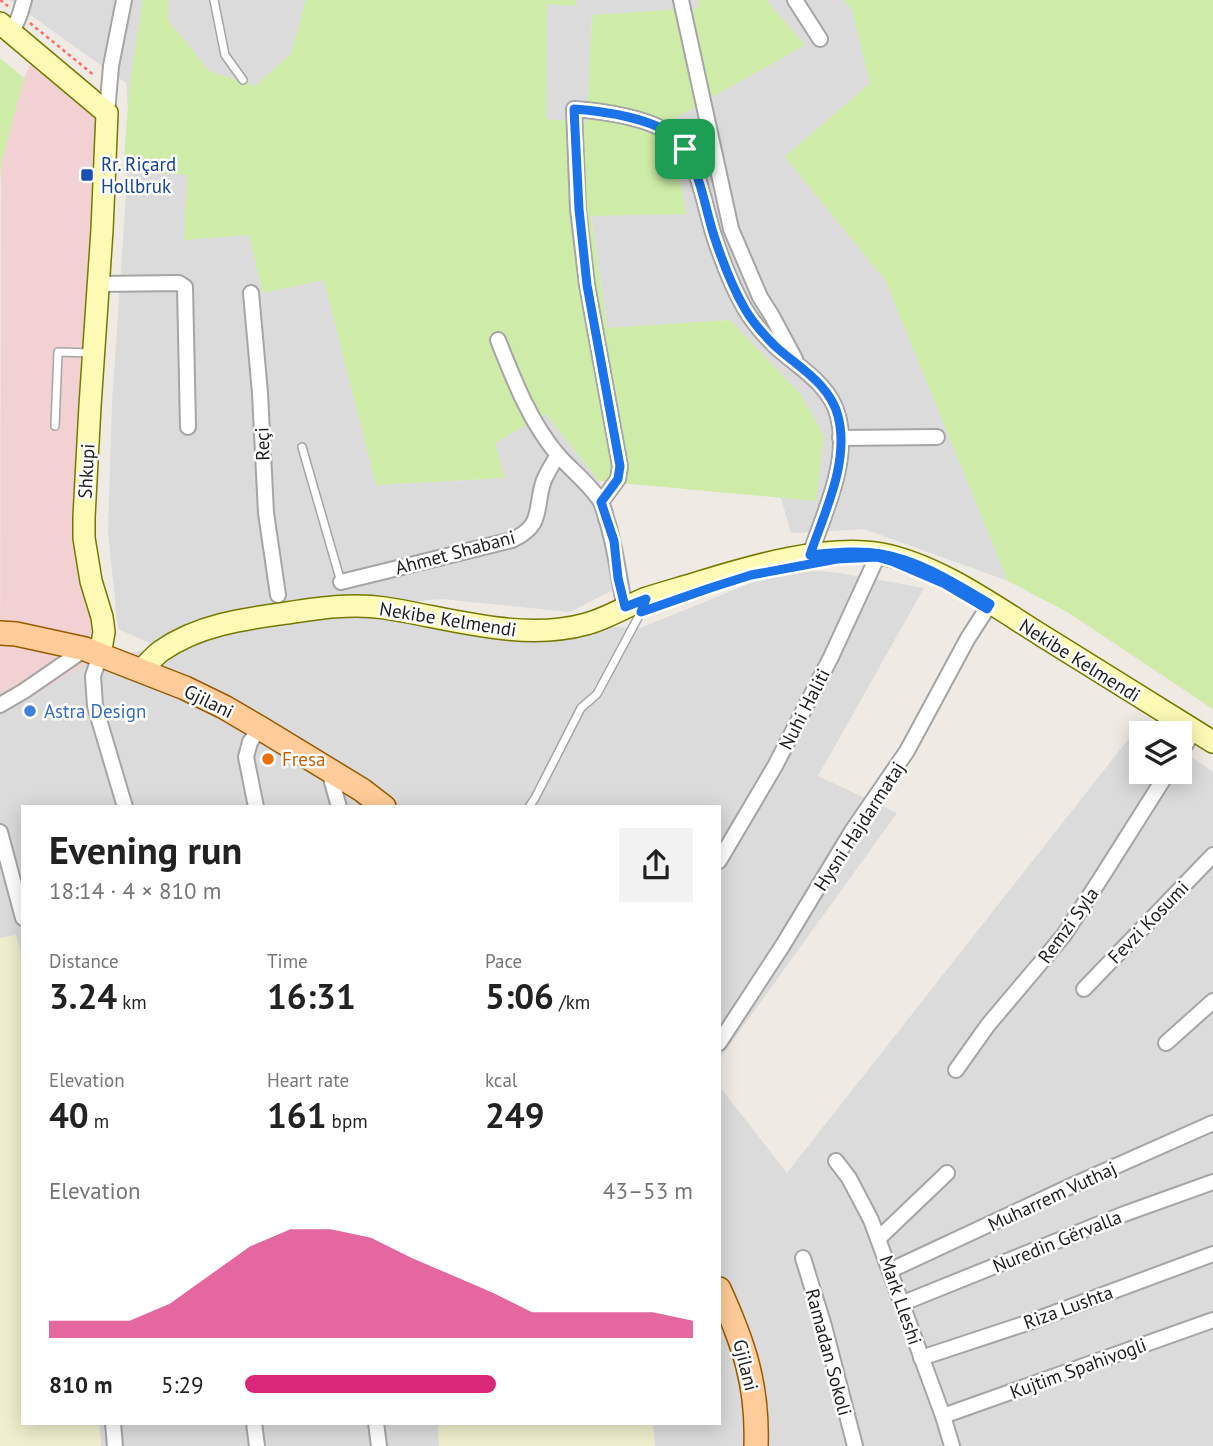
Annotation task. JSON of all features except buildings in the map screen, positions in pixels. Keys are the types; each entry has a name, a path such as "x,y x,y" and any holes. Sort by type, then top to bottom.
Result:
{"main road":[{"name":"Gjilani","path":"5,631 92,652 185,688 260,728 362,790 381,805"},
{"name":"Gjilani","path":"721,1293 746,1353 755,1404 756,1446"}],"street":[{"name":"Shkupi","path":"92,652 104,632 91,581 84,538 84,517 107,113 111,66 124,0"},
{"path":"681,0 731,229 760,297 798,365"},
{"path":"795,0 820,39"},
{"path":"14,18 107,113"},
{"path":"601,502 618,479 620,466 587,285 579,209 574,109 602,111 657,127 673,136 685,149 694,166 715,238 746,310 758,328 819,384 830,398 838,414 839,464 835,485 810,555"},
{"path":"99,284 179,283 185,287 188,426"},
{"name":"Reçi","path":"251,293 260,393 266,513 278,595"},
{"path":"498,340 517,390 537,427 558,455 601,502 614,541 618,578 625,607"},
{"path":"840,438 937,437"},
{"name":"Ahmet Shabani","path":"341,582 523,535 532,527 544,480 558,455"},
{"name":"Nekibe Kelmendi","path":"140,671 158,653 174,643 228,622 322,608 381,608 475,625 529,631 585,625 646,599 748,567 836,552 879,553 901,558 952,582 1213,742"},
{"name":"Nuhi Haliti","path":"721,858 775,766 879,553"},
{"name":"Hysni Hajdarmataj","path":"721,1040 852,831 907,751 968,638 990,604"},
{"path":"0,705 92,652 95,706 124,805"},
{"path":"256,805 246,757 250,742 260,728"},
{"path":"330,771 338,805"},
{"name":"Remzi Syla","path":"956,1070 988,1025 1064,934 1160,784"},
{"path":"0,832 21,911"},
{"name":"Fevzi Kosumi","path":"1084,989 1213,855"},
{"path":"1166,1042 1213,1001"},
{"name":"Muharrem Vuthaj","path":"891,1270 1213,1123"},
{"name":"Mark Lleshi","path":"836,1161 859,1196 879,1238 952,1446"},
{"path":"879,1238 947,1173"},
{"name":"Nuredin Gërvalla","path":"903,1303 1124,1214 1213,1182"},
{"name":"Riza Lushta","path":"922,1358 1213,1254"},
{"name":"Ramadan Sokoli","path":"803,1258 824,1326 855,1446"},
{"name":"Kujtim Spahivogli","path":"943,1416 1213,1320"},
{"path":"113,1425 115,1446"},
{"path":"254,1425 257,1446"},
{"path":"376,1425 379,1446"}],"lane":[{"path":"214,0 225,55 243,80"},
{"path":"55,426 58,352 93,353"},
{"path":"302,447 341,582"},
{"path":"530,805 581,708 597,694 646,599"}],"path":[{"path":"0,0 14,18 101,80"}],"shaded area":[{"path":"9,0 341,0 249,235 263,293 324,280 377,485 505,478 494,443 546,414 599,481 630,581 570,612 442,599 387,604 553,624 640,628 789,568 840,573 924,588 818,776 897,813 721,1057 721,805 21,805 21,964 0,938 0,706 96,658 196,642 217,631 152,644 118,629 108,532 112,403 130,134 126,83"},
{"path":"577,0 698,0 698,8 592,15 587,123 546,119 547,4 574,6"},
{"path":"766,0 844,0 852,10 870,83 785,157 885,280 1008,581 864,529 791,533 730,320 607,328 591,215 686,214 670,121 805,45"},
{"path":"36,53 107,113 91,581 96,658 0,713 1,164 24,78"},
{"path":"1129,738 1129,784 1192,784 1192,757 1213,772 1213,1446 651,1446 650,1425 721,1425 721,1089 787,1173"},
{"path":"99,1425 438,1425 439,1446 101,1446"}],"green space":[{"path":"143,0 168,0 168,20 209,71 255,86 291,54 306,0 577,0 575,6 547,4 546,119 587,123 592,15 698,8 698,0 766,0 805,45 670,121 686,214 591,216 607,328 730,320 801,395 824,436 816,501 599,481 546,414 495,443 505,478 376,485 324,280 263,293 249,235 184,240 187,175 123,171 130,81"},
{"path":"844,0 1213,0 1213,709 1069,613 1008,581 885,280 785,157 870,83 852,10"},
{"path":"0,58 24,78 1,164 0,181"},
{"path":"16,935 21,954 21,1425 99,1425 101,1446 0,1446 0,938"},
{"path":"438,1425 653,1425 655,1446 439,1446"}],"place":[{"name":"Rr. Riçard Hollbruk","path":"87,175"},
{"name":"Astra Design","path":"30,711"},
{"name":"Fresa","path":"268,759"}],"route":[{"path":"574,109 602,111 657,127 673,136 685,149 694,166 715,238 746,310 758,328 819,384 838,414 841,446 835,485 810,555 859,552 901,558 990,604 987,609 943,583 877,557 837,559 751,575 641,612 646,599 625,607 618,578 614,541 601,502 618,479 620,466 587,285 579,209 574,109"}]}
